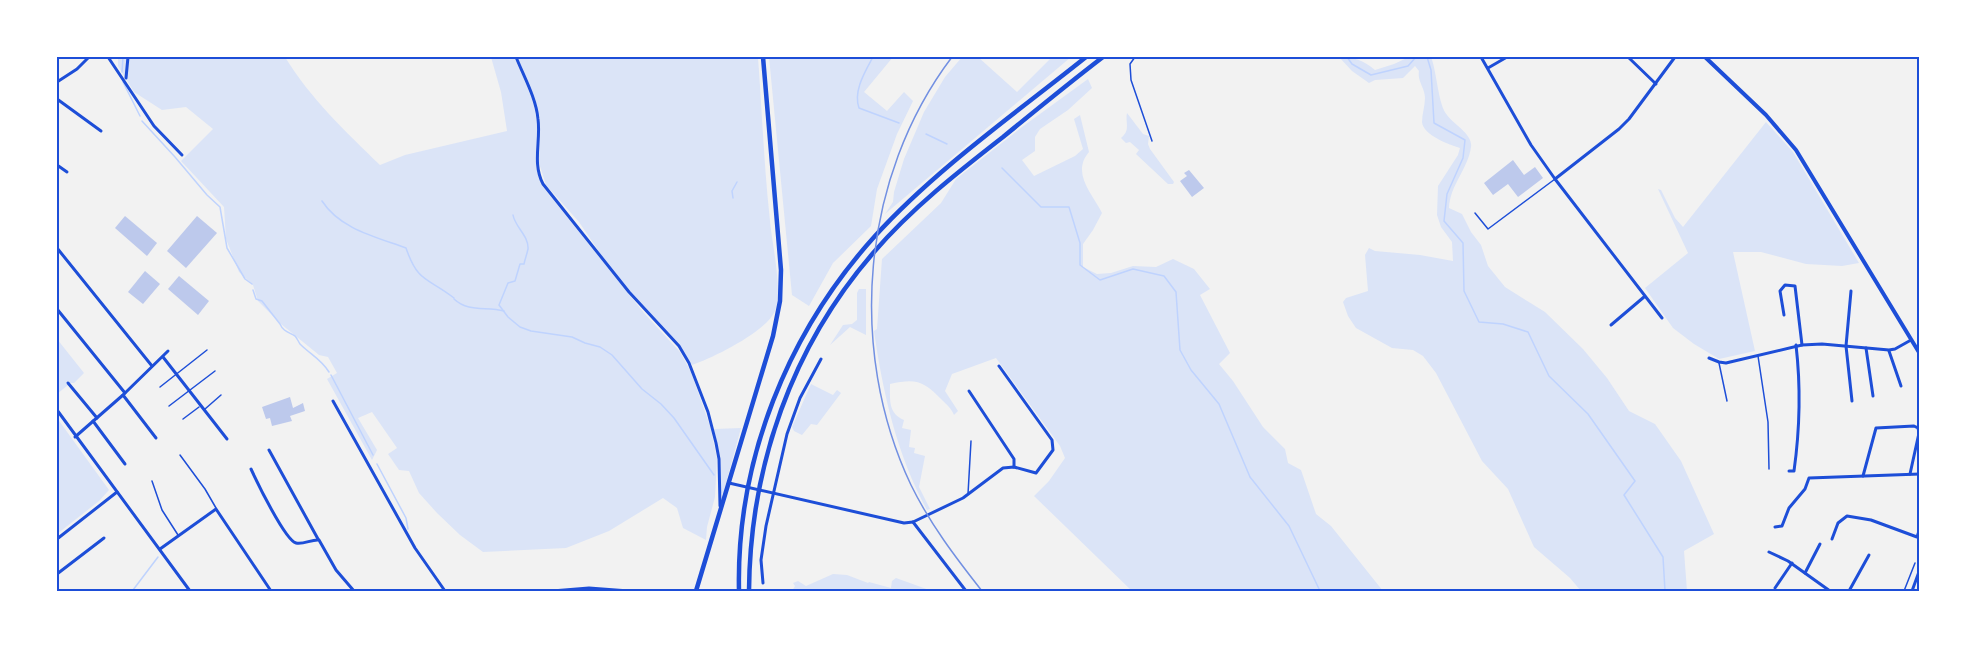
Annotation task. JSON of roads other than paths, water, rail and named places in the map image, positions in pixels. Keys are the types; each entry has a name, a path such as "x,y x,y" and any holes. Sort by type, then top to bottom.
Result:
{"main road":[{"path":"696,591 773,336 781,294 781,270 763,57"},
{"path":"739,591 739,556 746,502 765,424 783,375 801,338 819,309 860,253 929,184 1086,57"},
{"path":"749,591 756,503 777,418 800,362 826,316 861,268 890,235 935,191 1103,57"},
{"path":"1705,57 1766,115 1796,150 1920,354"}],"street":[{"path":"57,82 77,69 89,57"},
{"path":"108,57 154,126 183,155"},
{"path":"125,80 128,57"},
{"path":"516,57 537,109 539,129 537,166 543,184 629,292 679,346 691,366 708,412 716,443 719,459 720,511"},
{"path":"1481,57 1531,145 1662,318"},
{"path":"1488,68 1507,57"},
{"path":"1628,57 1656,84"},
{"path":"1555,179 1619,129 1638,109 1675,57"},
{"path":"57,99 101,131"},
{"path":"57,165 67,172"},
{"path":"57,248 152,366"},
{"path":"1784,315 1780,291 1785,285 1795,286 1802,345"},
{"path":"1851,291 1846,346 1852,401"},
{"path":"1611,325 1645,297"},
{"path":"57,309 156,438"},
{"path":"1709,358 1726,363 1796,345 1822,344 1889,350 1911,339"},
{"path":"1789,471 1794,471 1800,418 1796,345"},
{"path":"1866,348 1873,396"},
{"path":"1889,350 1901,386"},
{"path":"75,437 168,351"},
{"path":"163,357 227,439"},
{"path":"763,583 761,560 766,526 791,419 821,359"},
{"path":"729,483 895,522 913,522 968,495 1003,468 1014,467 1036,473 1053,450 1052,440 999,366"},
{"path":"68,383 97,418"},
{"path":"969,391 1014,459 1014,467"},
{"path":"333,401 416,550 445,591"},
{"path":"57,410 190,591"},
{"path":"93,422 125,464"},
{"path":"1863,476 1876,428 1914,426 1918,428 1919,433 1910,474"},
{"path":"269,450 340,576 354,591"},
{"path":"251,470 268,504 292,540 299,543 318,539"},
{"path":"1775,527 1782,526 1789,508 1805,489 1809,478 1920,474"},
{"path":"57,539 117,492"},
{"path":"160,549 216,509 271,591"},
{"path":"1832,539 1838,523 1847,516 1871,520 1917,537 1920,528"},
{"path":"913,522 966,591"},
{"path":"57,574 104,538"},
{"path":"1805,573 1820,544"},
{"path":"1769,552 1792,563 1830,591"},
{"path":"1849,591 1869,555"},
{"path":"1775,588 1792,563"},
{"path":"1912,591 1920,569"},
{"path":"552,591 629,591"}],"lane":[{"path":"1475,213 1488,229 1555,179"},
{"path":"160,387 207,350"},
{"path":"1758,355 1768,422 1769,469"},
{"path":"1719,362 1727,401"},
{"path":"169,406 215,371"},
{"path":"205,409 221,395"},
{"path":"183,419 201,405"},
{"path":"968,495 971,441"},
{"path":"180,455 205,489 216,509"},
{"path":"152,481 162,510 178,536"},
{"path":"1904,591 1915,563"}],"waterway":[{"path":"122,72 123,57"},
{"path":"873,57 859,88 859,108 899,123"},
{"path":"1347,57 1352,64 1371,75 1408,66 1416,57"},
{"path":"1425,57 1427,57 1431,70 1434,123 1465,140 1463,158 1447,194 1444,221 1463,243 1464,291 1479,322 1503,324 1528,332 1549,376 1588,414 1635,481 1624,495 1663,557 1665,591"},
{"path":"123,82 140,116"},
{"path":"142,121 220,207 227,248 245,279 252,284"},
{"path":"926,134 947,144"},
{"path":"1002,168 1041,207 1069,207 1080,243 1080,265 1100,280 1133,269 1164,276 1176,292 1180,350 1191,370 1219,404 1250,477 1289,526 1320,591"},
{"path":"733,198 732,191 737,182"},
{"path":"322,201 338,219 371,236 406,248 419,274 454,298"},
{"path":"513,215 528,244 528,249 524,264 520,264 515,281 508,283 499,305 508,317 520,327 531,331 572,337 600,347 612,355 642,389 674,418 714,475"},
{"path":"253,290 256,299 262,301 283,328 295,336 300,344 329,372"},
{"path":"454,299 472,308 504,311"},
{"path":"331,375 373,455"},
{"path":"377,464 406,518 408,529"},
{"path":"133,590 158,557"}],"railway":[{"path":"952,57 921,104 898,156 882,210 873,265 872,322 878,378 891,433 911,485 935,527 982,591"}]}
